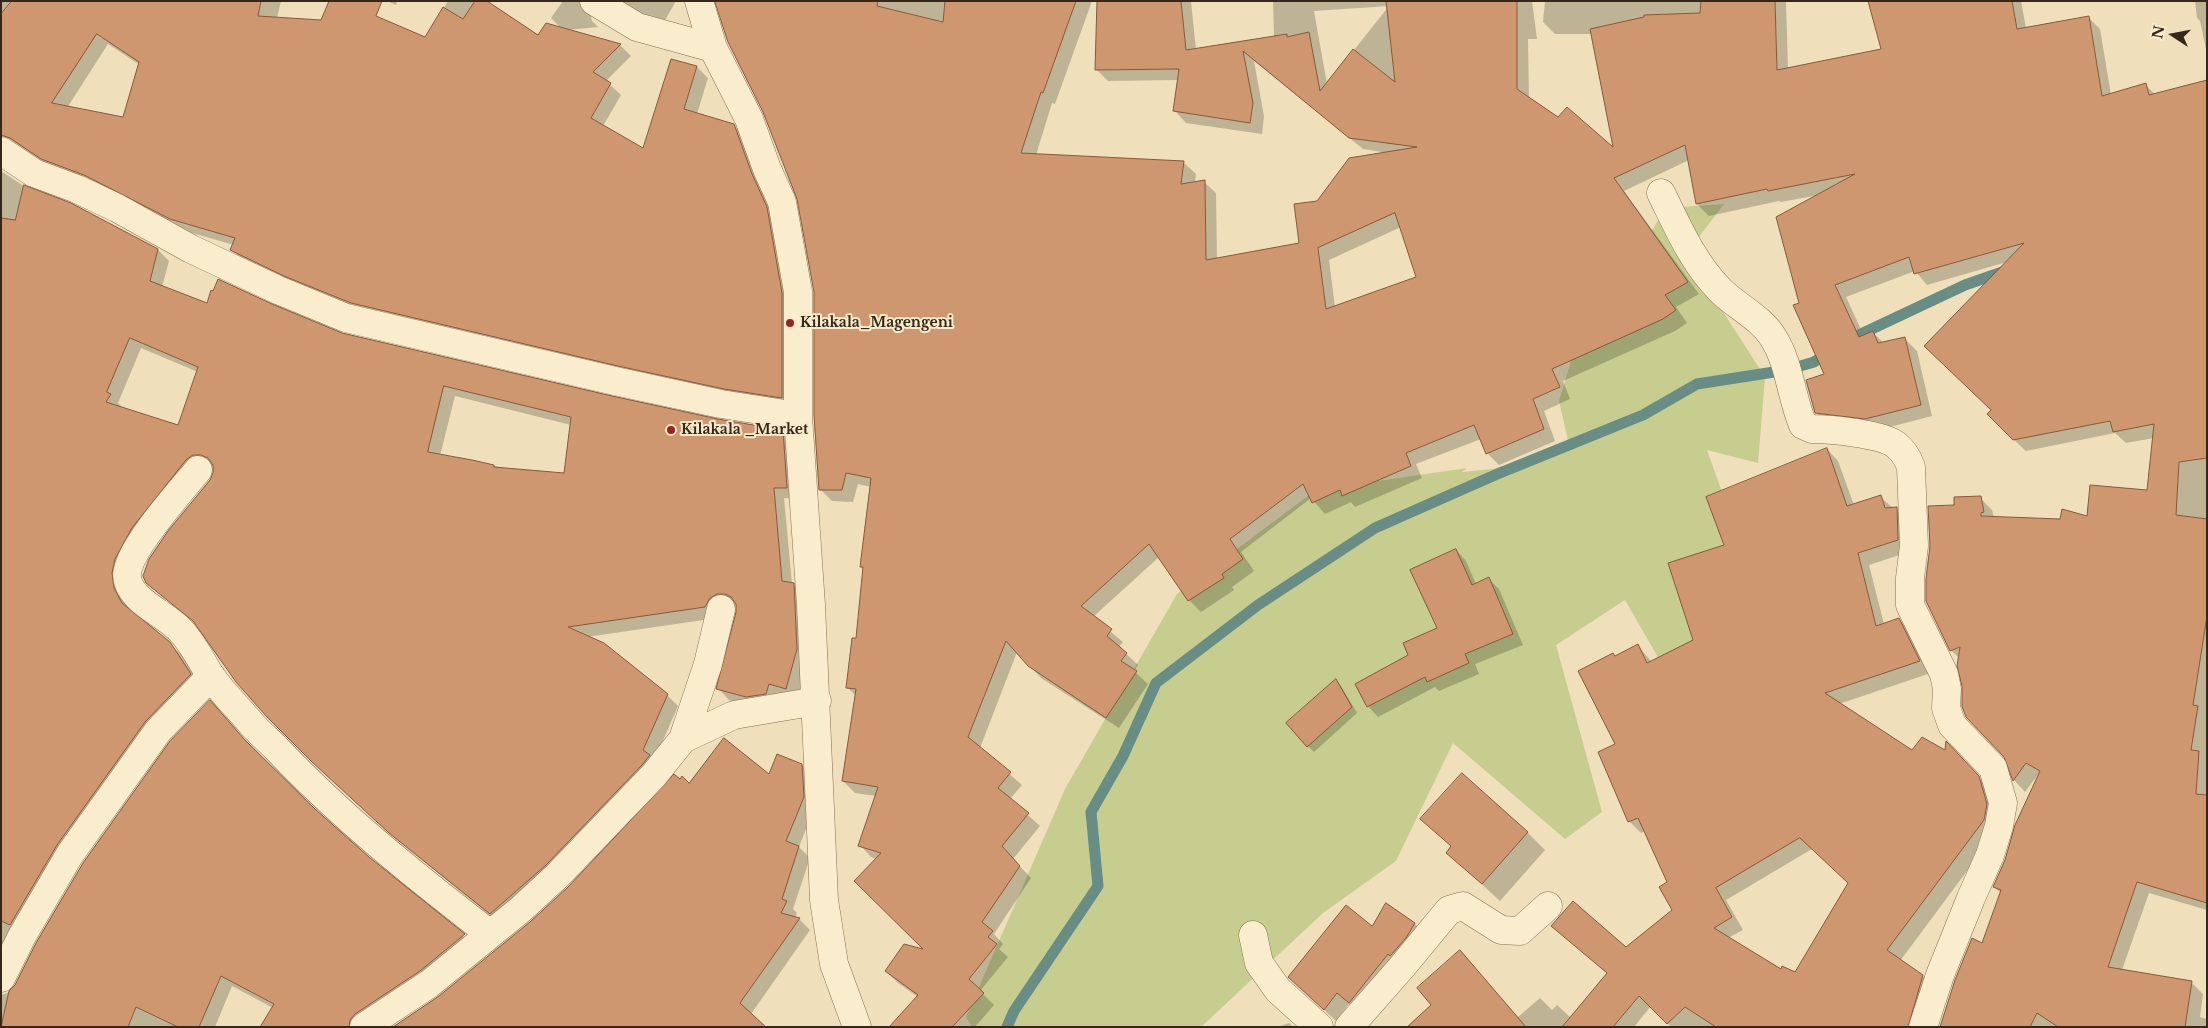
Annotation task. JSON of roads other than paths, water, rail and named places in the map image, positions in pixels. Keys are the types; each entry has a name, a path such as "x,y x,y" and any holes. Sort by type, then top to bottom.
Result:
{"street":[{"path":"594,1 637,27 713,48"},
{"path":"699,1 713,48 749,119 767,170 782,202 798,292 798,416 817,701 824,900 834,964 857,1027"},
{"path":"1,150 34,173 77,189 117,208 191,248 278,290 346,318 624,383 721,404 798,416"},
{"path":"1661,193 1699,266 1720,290 1765,327 1774,339 1787,370 1803,425 1812,429 1880,437 1896,444 1909,461 1911,467 1914,546 1910,578 1910,605 1944,674 1947,689 1946,708 1952,725 1993,768 2003,803 1999,826 1990,855 1970,898 1940,975 1923,1027"},
{"path":"198,470 128,563 128,581 134,593 174,624 196,652 211,676 250,723 314,788 397,861 490,934"},
{"path":"364,1027 429,984 557,876 654,775 683,740 708,664 721,609"},
{"path":"1,978 22,936 70,854 158,731 211,676"},
{"path":"683,740 734,715 817,701"},
{"path":"1349,1027 1449,910 1463,906 1501,930 1520,931 1548,906"},
{"path":"1253,935 1259,963 1273,983 1319,1027"}],"waterway":[{"path":"1844,342 1965,285 2005,271"},
{"path":"1007,1027 1014,1011 1098,886 1091,812 1123,756 1156,683 1258,605 1375,528 1495,475 1643,415 1697,384 1787,370 1814,362 1829,352"}],"place":[{"name":"Kilakala_Magengeni","path":"790,323"},
{"name":"Kilakala _Market","path":"671,430"}]}
